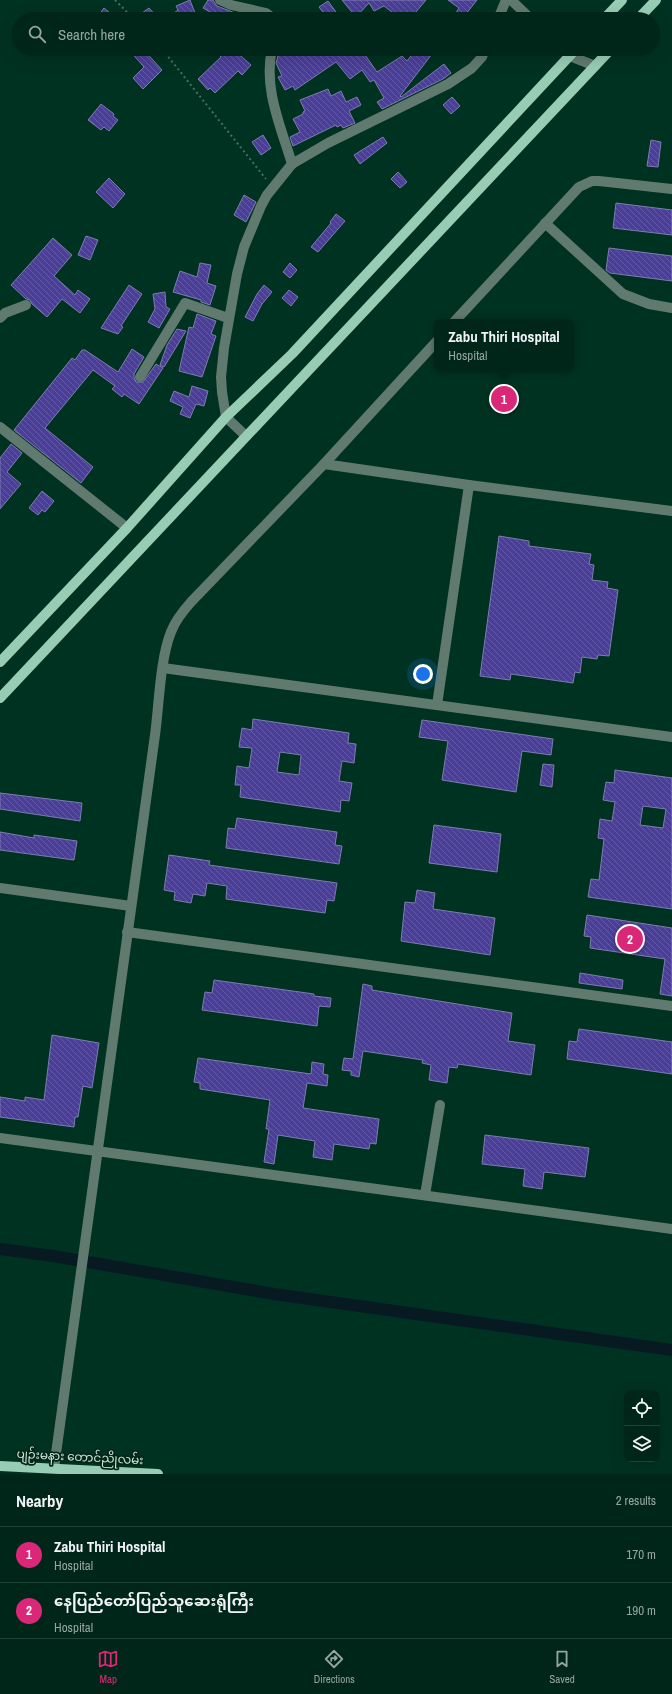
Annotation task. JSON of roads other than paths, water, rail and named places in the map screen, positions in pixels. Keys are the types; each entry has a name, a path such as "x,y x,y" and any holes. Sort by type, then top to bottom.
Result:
{"main road":[{"path":"611,12 622,0"},
{"path":"645,12 656,0"},
{"path":"0,662 127,528 226,417 292,354 565,56"},
{"path":"0,698 604,56"},
{"name":"ပျဉ်းမနား တောင်ညိုလမ်း","path":"0,1466 158,1474"}],"street":[{"path":"220,0 231,5 262,12"},
{"path":"501,12 506,0"},
{"path":"511,0 524,12"},
{"path":"270,56 269,88 292,164"},
{"path":"246,436 226,417 221,377 228,318 237,274 244,247 261,206 273,187 292,164 334,140 448,84 472,68 482,56"},
{"path":"578,56 595,66"},
{"path":"457,319 579,187 592,181 672,189"},
{"path":"545,223 623,294 649,304 672,308"},
{"path":"140,377 185,302 228,318"},
{"path":"0,318 5,313 26,305"},
{"path":"54,1468 163,668 171,632 182,612 324,464 434,344"},
{"path":"0,427 127,528"},
{"path":"324,464 469,485 672,511"},
{"path":"437,706 469,485"},
{"path":"163,668 672,737"},
{"path":"0,888 131,906"},
{"path":"127,932 672,1006"},
{"path":"425,1195 440,1105"},
{"path":"0,1138 672,1229"}],"waterway":[{"path":"0,1249 53,1256 274,1294 672,1350"}],"place":[{"name":"Zabu Thiri Hospital","path":"504,399"},
{"name":"နေပြည်တော်ပြည်သူဆေးရုံကြီး","path":"630,939"}]}
